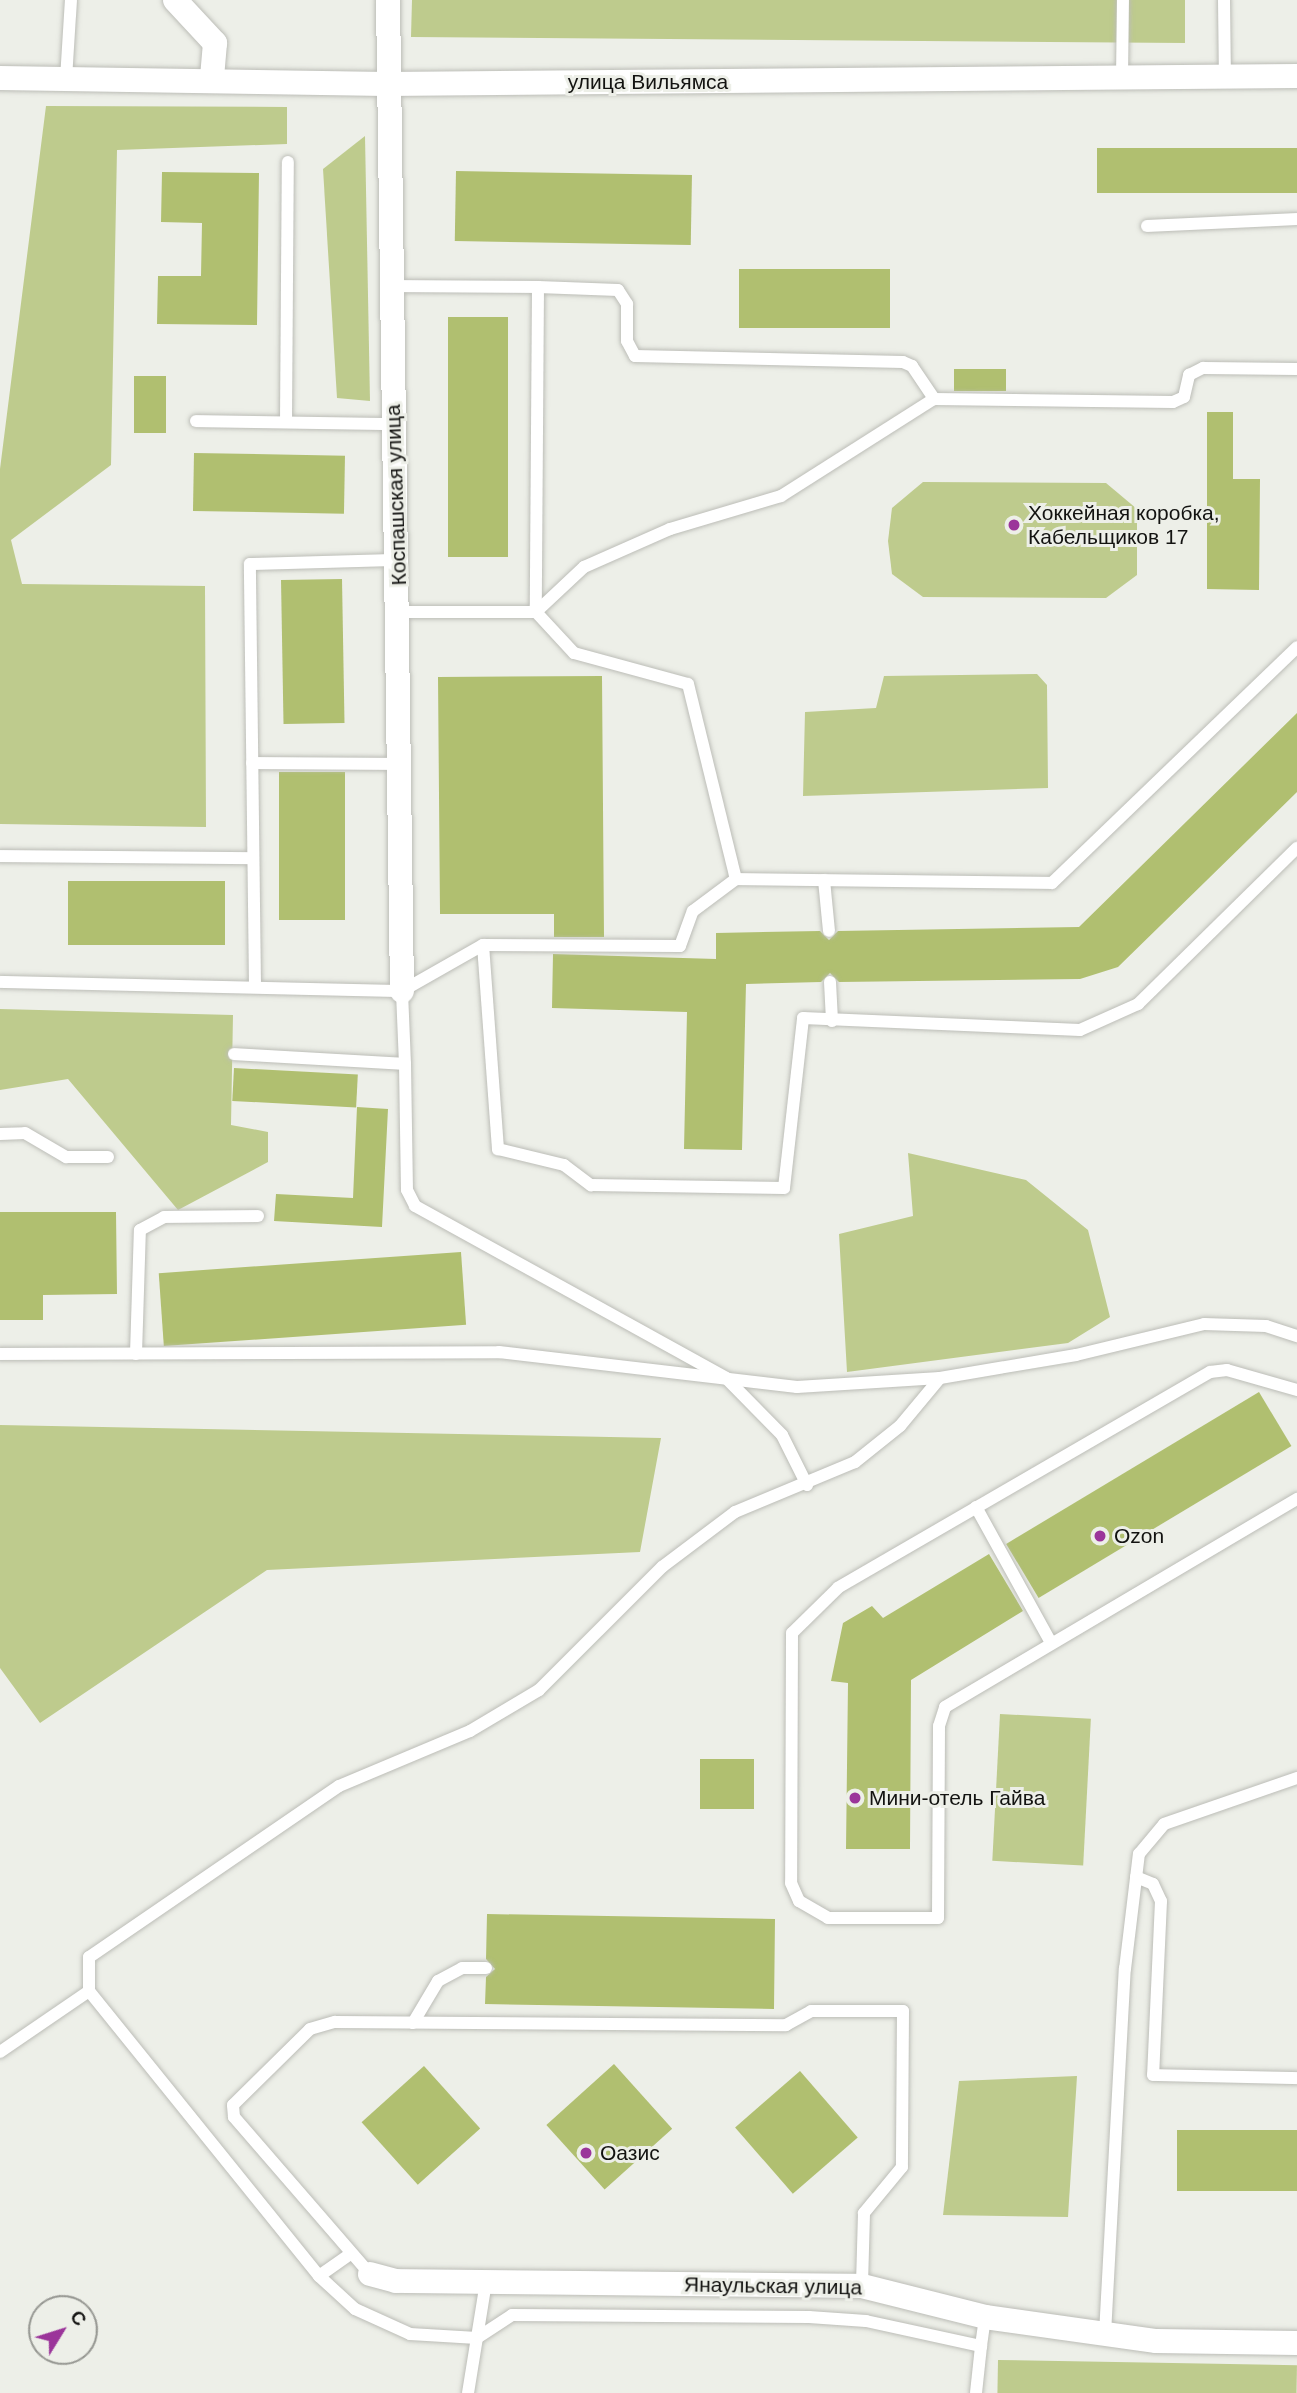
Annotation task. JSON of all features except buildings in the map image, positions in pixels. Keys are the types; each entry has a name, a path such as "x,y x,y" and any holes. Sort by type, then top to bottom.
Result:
{"street":[{"path":"175,0 215,43 212,81"},
{"name":"Коспашская улица","path":"387,0 390,286 396,560 400,612 402,991"},
{"name":"улица Вильямса","path":"0,78 386,84 1297,76"},
{"name":"Янаульская улица","path":"370,2274 396,2281 862,2286 985,2317 1156,2341 1297,2343"}],"lane":[{"path":"66,79 71,0"},
{"path":"1122,78 1123,0"},
{"path":"1224,0 1226,77"},
{"path":"286,422 288,162"},
{"path":"1147,226 1297,219"},
{"path":"390,286 618,290 627,304 627,341 635,356 903,362 921,377 934,399"},
{"path":"538,287 536,612 574,653 688,684 736,879"},
{"path":"400,612 536,612 584,567 670,529 781,496 934,399 1173,402 1184,397 1189,375 1203,368 1297,369"},
{"path":"196,421 393,424"},
{"path":"255,986 250,564 396,560"},
{"path":"0,982 402,991 483,945 680,946 693,911 736,879 1052,883 1297,647"},
{"path":"252,763 401,764"},
{"path":"483,945 498,1149 564,1165 591,1185 784,1188 803,1018 1080,1030 1138,1004 1297,848"},
{"path":"0,856 253,858"},
{"path":"824,880 829,931"},
{"path":"830,982 832,1021"},
{"path":"402,991 407,1190 415,1206 726,1378 782,1435 807,1485"},
{"path":"234,1054 405,1064"},
{"path":"0,1134 25,1133 66,1157 108,1157"},
{"path":"136,1354 140,1230 164,1217 258,1216"},
{"path":"0,1354 499,1353 797,1387 940,1378 1076,1355 1204,1324 1266,1326 1297,1336"},
{"path":"1297,1390 1227,1370 1210,1372 838,1588 792,1633 791,1882 799,1901 828,1918 938,1918 941,1715 953,1701 1297,1499"},
{"path":"940,1378 900,1426 855,1462 807,1485 735,1512 662,1567 539,1690 470,1731 339,1786 89,1957 89,1991 319,2276 355,2309 410,2334 477,2338 512,2315 809,2317 866,2321 981,2346"},
{"path":"976,1507 1051,1643"},
{"path":"1105,2334 1125,1969 1136,1877 1145,1840 1164,1824 1297,1778"},
{"path":"1136,1877 1153,1884 1161,1901 1153,2075 1297,2078"},
{"path":"413,2023 438,1981 462,1968 486,1968"},
{"path":"0,2052 89,1991"},
{"path":"370,2274 240,2129 233,2105 310,2029 335,2022 786,2025 811,2011 903,2011 902,2167 864,2213 862,2286"},
{"path":"319,2276 350,2254"},
{"path":"468,2393 486,2282"},
{"path":"975,2393 985,2317"}],"green space":[{"path":"412,0 1185,0 1185,43 411,37"},
{"path":"46,106 287,107 287,144 117,150 111,465 11,540 22,584 205,586 206,827 0,824 0,469"},
{"path":"365,136 370,401 337,398 323,169"},
{"name":"Хоккейная коробка, Кабельщиков 17","path":"923,482 1106,483 1137,509 1137,575 1106,598 923,597 892,574 888,541 892,508"},
{"path":"1037,674 1047,685 1048,788 803,796 805,712 876,708 884,676"},
{"path":"0,1009 233,1015 231,1125 268,1132 268,1162 178,1210 68,1079 0,1090"},
{"path":"908,1153 1026,1180 1088,1230 1110,1317 1068,1343 847,1372 839,1234 913,1216"},
{"path":"0,1425 661,1438 640,1552 267,1570 40,1723 0,1668"},
{"path":"1000,1714 1091,1719 1083,1866 992,1861"},
{"path":"1077,2076 1068,2217 943,2215 959,2081"},
{"path":"998,2360 1297,2365 1296,2393 997,2393"}],"place":[{"name":"Хоккейная коробка, Кабельщиков 17","path":"1014,525"},
{"name":"Ozon","path":"1100,1536"},
{"name":"Мини-отель Гайва","path":"855,1798"},
{"name":"Оазис","path":"586,2153"}]}
